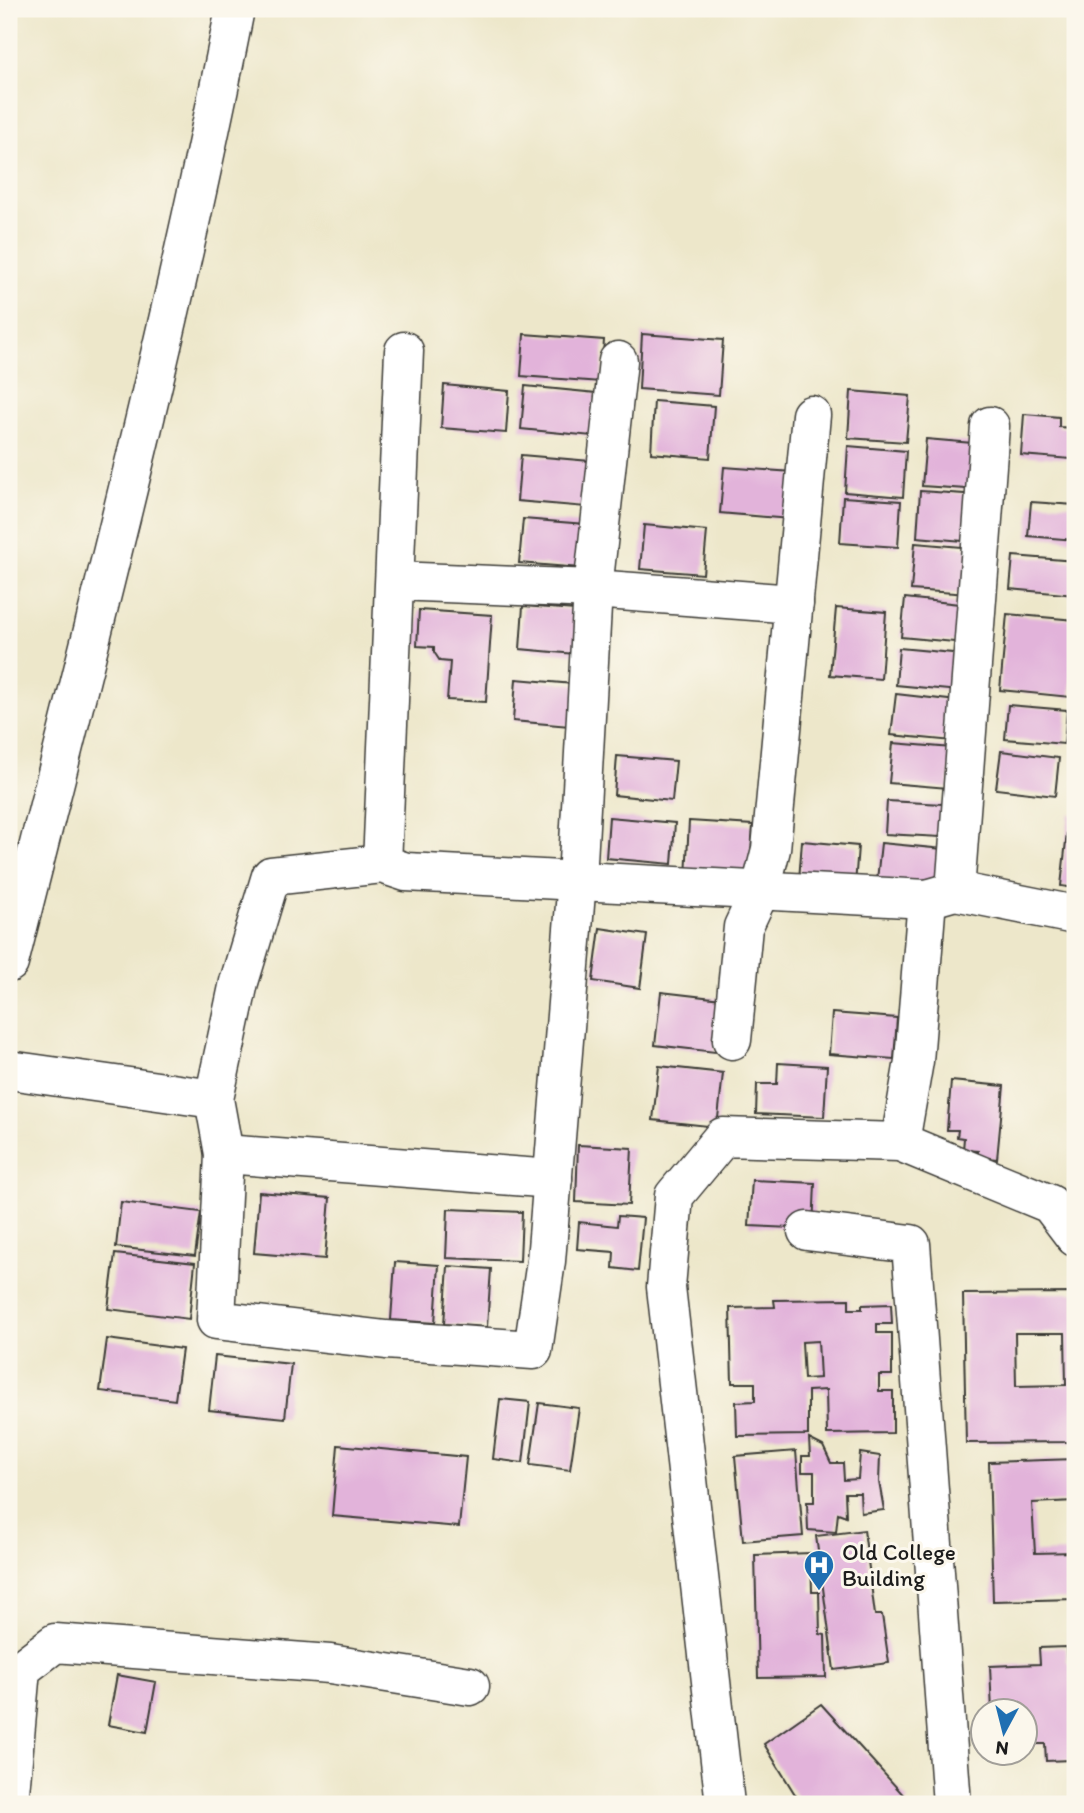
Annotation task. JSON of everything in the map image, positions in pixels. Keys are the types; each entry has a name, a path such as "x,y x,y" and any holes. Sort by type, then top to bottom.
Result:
{"street":[{"path":"9,963 201,180 235,9"},
{"path":"382,864 404,351"},
{"path":"618,361 593,589 577,880 546,1262 533,1350 386,1340 216,1320 223,1154 214,1099 239,982 271,876 382,864 406,872 577,880 761,889 941,895 1075,915"},
{"path":"732,1040 743,927 761,889 771,849 811,415"},
{"path":"900,1142 941,895 990,426"},
{"path":"395,581 593,589 794,604"},
{"path":"9,1070 214,1099"},
{"path":"725,1804 666,1287 674,1196 723,1137 900,1142 1050,1204 1075,1237"},
{"path":"223,1154 553,1179"},
{"path":"807,1231 911,1244 952,1804"},
{"path":"9,1804 21,1669 55,1643 330,1664 470,1686"}],"building":[{"path":"524,334 604,340 601,382 521,376"},
{"path":"642,334 723,340 719,395 639,389"},
{"path":"444,385 509,391 506,433 441,428"},
{"path":"525,386 596,393 592,436 521,429"},
{"path":"851,391 910,396 906,442 848,438"},
{"path":"654,401 714,406 710,458 651,453"},
{"path":"1024,414 1059,417 1059,427 1073,428 1071,459 1021,455"},
{"path":"926,439 984,444 981,490 922,486"},
{"path":"848,446 906,451 903,497 845,492"},
{"path":"521,455 590,461 586,507 517,501"},
{"path":"724,467 793,472 790,519 720,513"},
{"path":"920,491 979,495 975,542 917,537"},
{"path":"843,497 901,501 898,547 840,543"},
{"path":"1031,502 1075,505 1075,540 1028,536"},
{"path":"523,519 585,524 581,568 519,563"},
{"path":"644,525 707,531 703,574 640,569"},
{"path":"915,543 973,548 969,594 911,590"},
{"path":"1013,556 1075,561 1075,595 1010,589"},
{"path":"905,598 968,605 965,643 901,637"},
{"path":"523,606 589,611 586,655 520,649"},
{"path":"836,608 886,612 881,679 830,675"},
{"path":"419,610 492,615 486,702 447,700 450,662 440,661 434,647 417,646"},
{"path":"1007,614 1075,620 1070,697 1000,690"},
{"path":"899,648 963,654 959,691 896,685"},
{"path":"516,679 585,685 581,727 513,721"},
{"path":"896,694 957,701 953,741 891,735"},
{"path":"1008,705 1067,710 1064,744 1005,739"},
{"path":"893,743 952,748 948,788 889,783"},
{"path":"1001,751 1059,758 1055,796 996,789"},
{"path":"617,756 676,761 672,801 614,795"},
{"path":"887,801 943,804 941,837 885,834"},
{"path":"1069,814 1075,815 1075,888 1061,886"},
{"path":"609,817 675,823 672,864 606,858"},
{"path":"689,821 753,825 749,881 686,877"},
{"path":"802,841 858,846 855,885 799,880"},
{"path":"881,843 943,849 939,886 877,880"},
{"path":"600,928 647,935 640,988 593,981"},
{"path":"661,992 721,999 715,1052 655,1045"},
{"path":"832,1013 897,1018 894,1059 829,1054"},
{"path":"778,1063 827,1066 824,1117 756,1114 757,1084 777,1084"},
{"path":"659,1066 723,1073 717,1127 653,1120"},
{"path":"951,1081 1004,1086 997,1159 978,1157 978,1151 963,1150 964,1138 957,1137 958,1130 947,1130"},
{"path":"578,1145 632,1148 629,1205 576,1202"},
{"path":"752,1180 815,1183 813,1229 749,1226"},
{"path":"259,1192 330,1198 325,1259 254,1253"},
{"path":"121,1202 201,1212 195,1256 116,1247"},
{"path":"448,1209 522,1212 520,1261 446,1258"},
{"path":"618,1216 643,1218 638,1271 613,1268 614,1252 577,1249 579,1222 617,1226"},
{"path":"115,1254 195,1263 189,1319 108,1309"},
{"path":"395,1262 439,1265 435,1323 391,1320"},
{"path":"448,1266 491,1269 487,1327 444,1324"},
{"path":"1075,1293 1075,1442 966,1443 963,1294","holes":["1015,1333 1065,1333 1066,1385 1016,1386"]},
{"path":"849,1299 849,1309 862,1309 862,1305 891,1304 892,1324 877,1324 877,1333 892,1333 892,1375 879,1375 879,1391 893,1391 893,1433 827,1434 826,1390 808,1391 808,1435 737,1436 736,1402 755,1401 755,1383 732,1383 730,1308 775,1307 774,1300","holes":["818,1341 820,1378 804,1379 802,1342"]},
{"path":"107,1339 182,1349 175,1400 100,1391"},
{"path":"215,1356 291,1364 285,1418 209,1410"},
{"path":"500,1399 530,1402 523,1463 493,1459"},
{"path":"539,1403 579,1408 570,1470 530,1465"},
{"path":"809,1439 823,1446 831,1463 843,1463 844,1480 858,1479 860,1453 880,1456 879,1482 884,1510 861,1513 860,1493 845,1493 846,1516 838,1513 836,1532 808,1530 807,1502 814,1502 814,1472 802,1472 802,1456 810,1456"},
{"path":"338,1445 466,1457 459,1527 332,1516"},
{"path":"796,1451 803,1536 743,1541 735,1456"},
{"path":"1075,1459 1075,1501 1032,1503 1035,1553 1075,1552 1075,1599 993,1601 989,1462"},
{"path":"864,1530 875,1615 882,1615 889,1663 834,1670 816,1536"},
{"path":"811,1553 812,1592 819,1592 820,1634 825,1635 826,1677 758,1678 755,1555"},
{"path":"1066,1647 1067,1663 1075,1662 1075,1742 1070,1742 1071,1760 1046,1761 1045,1744 1038,1744 1038,1698 991,1698 990,1666 1040,1664 1039,1648"},
{"path":"117,1675 156,1682 147,1732 108,1725"},
{"path":"821,1704 908,1800 902,1804 801,1804 764,1744"},
{"path":"1075,1800 1075,1804 1050,1804 1050,1802"}],"place":[{"name":"Old College Building","path":"819,1592"}]}
